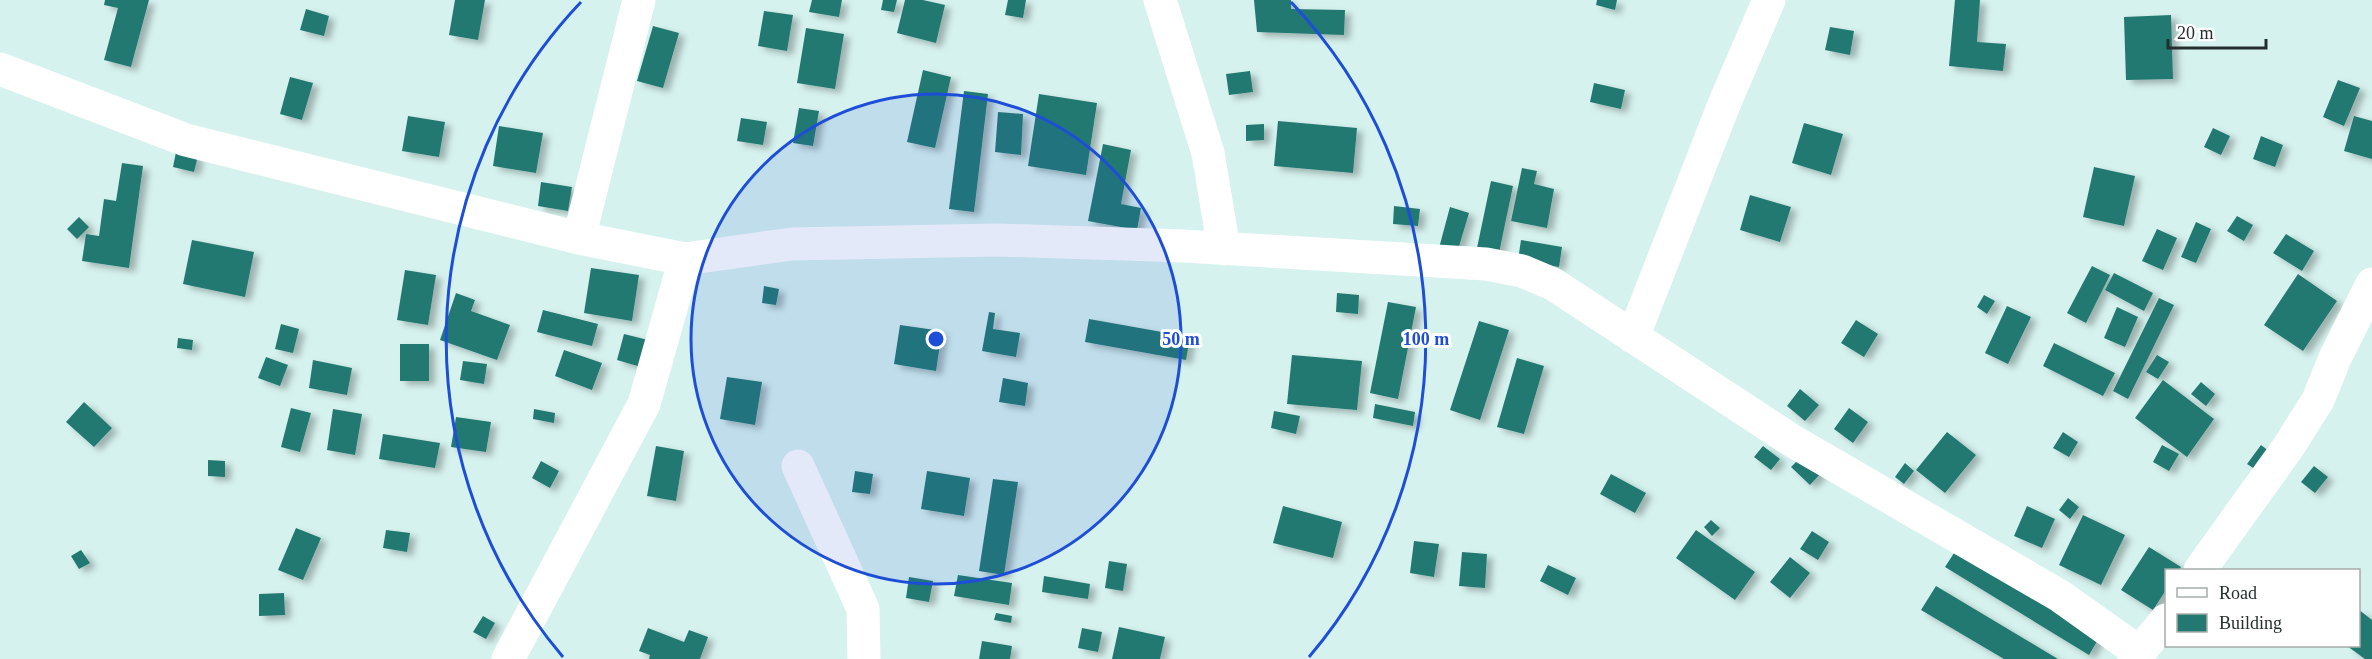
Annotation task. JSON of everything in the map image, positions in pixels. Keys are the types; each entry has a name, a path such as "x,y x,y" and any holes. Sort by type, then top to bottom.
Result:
{"street":[{"path":"579,238 639,0"},
{"path":"1160,0 1208,153 1224,249"},
{"path":"1633,337 1725,102 1769,0"},
{"path":"0,69 186,140 579,238 685,259 792,244 997,240 1224,249 1486,264 1522,271 1553,284 1791,440 2060,596 2137,656 2165,621"},
{"path":"508,659 644,404 685,259"},
{"path":"2201,569 2289,446 2318,400 2335,358 2372,284"},
{"path":"798,466 863,609 864,659"}],"building":[{"path":"105,0 149,0 131,67 104,60 118,8 104,5"},
{"path":"455,0 485,0 478,40 449,35"},
{"path":"812,0 842,0 839,17 809,12"},
{"path":"883,0 897,0 894,12 881,10"},
{"path":"905,0 923,0 945,5 936,43 897,33"},
{"path":"1008,0 1026,0 1023,18 1005,15"},
{"path":"1254,0 1291,0 1291,9 1345,10 1344,35 1257,32"},
{"path":"1597,0 1617,0 1615,10 1596,5"},
{"path":"1955,0 1980,0 1977,42 2006,44 2003,71 1949,66"},
{"path":"306,9 329,16 324,36 300,30"},
{"path":"764,11 793,15 787,51 758,46"},
{"path":"2171,15 2173,79 2126,80 2124,17"},
{"path":"653,26 679,33 663,88 637,81"},
{"path":"1830,27 1854,31 1850,55 1825,50"},
{"path":"806,28 844,34 835,89 797,83"},
{"path":"923,70 951,77 935,148 907,142"},
{"path":"1250,71 1253,92 1229,95 1226,74"},
{"path":"290,77 313,83 302,120 280,114"},
{"path":"2338,80 2360,88 2344,126 2323,117"},
{"path":"1594,83 1625,90 1621,109 1590,102"},
{"path":"964,91 988,94 974,212 949,209"},
{"path":"1039,94 1097,103 1086,175 1028,166"},
{"path":"799,108 819,111 813,146 793,143"},
{"path":"998,112 1023,114 1021,155 995,152"},
{"path":"408,116 445,122 439,157 402,151"},
{"path":"2354,116 2372,121 2372,159 2344,151"},
{"path":"741,118 767,122 763,145 737,141"},
{"path":"1278,121 1357,128 1353,173 1274,166"},
{"path":"1804,123 1843,134 1831,175 1792,163"},
{"path":"1264,124 1264,140 1246,141 1246,125"},
{"path":"499,126 543,133 536,173 493,166"},
{"path":"2213,128 2230,136 2221,155 2204,147"},
{"path":"2261,136 2283,145 2275,167 2253,159"},
{"path":"1103,144 1131,150 1121,204 1141,208 1137,230 1088,221"},
{"path":"176,152 198,156 194,172 173,167"},
{"path":"122,163 143,166 129,268 82,261 86,234 99,236 104,199 116,201"},
{"path":"2094,167 2135,176 2124,226 2083,217"},
{"path":"1522,168 1537,171 1534,184 1554,189 1547,228 1511,221"},
{"path":"1491,181 1513,186 1499,253 1477,248"},
{"path":"541,182 572,187 568,211 538,206"},
{"path":"1750,195 1791,207 1780,242 1740,230"},
{"path":"1394,206 1420,209 1418,226 1393,224"},
{"path":"1450,207 1469,213 1457,253 1439,248"},
{"path":"2237,216 2253,225 2244,241 2227,231"},
{"path":"79,217 89,227 77,239 67,229"},
{"path":"2196,222 2211,229 2196,263 2181,257"},
{"path":"2157,229 2177,238 2163,270 2142,261"},
{"path":"2286,234 2314,251 2302,271 2273,253"},
{"path":"192,240 254,252 245,297 183,284"},
{"path":"1521,240 1562,247 1559,267 1518,260"},
{"path":"2092,266 2110,275 2086,323 2067,313"},
{"path":"591,268 639,275 632,321 584,313"},
{"path":"405,270 436,275 428,325 397,320"},
{"path":"2114,273 2153,293 2144,311 2105,290"},
{"path":"2298,274 2337,301 2303,351 2264,325"},
{"path":"764,286 779,289 776,305 762,303"},
{"path":"456,293 475,300 471,311 510,325 497,360 440,340"},
{"path":"1337,293 1359,295 1358,314 1336,312"},
{"path":"1984,295 1995,301 1987,314 1977,307"},
{"path":"2159,298 2174,305 2128,399 2113,391"},
{"path":"1388,302 1416,307 1398,399 1370,393"},
{"path":"2007,306 2031,317 2008,364 1985,353"},
{"path":"2117,307 2138,317 2125,347 2104,338"},
{"path":"543,310 598,324 592,346 537,332"},
{"path":"989,312 995,313 993,329 1020,333 1016,357 982,351"},
{"path":"1089,319 1190,337 1186,360 1085,342"},
{"path":"1856,320 1878,334 1864,357 1841,343"},
{"path":"1479,321 1509,330 1480,420 1450,410"},
{"path":"281,324 299,329 293,353 275,349"},
{"path":"900,325 942,331 936,371 894,364"},
{"path":"624,334 648,340 641,367 617,360"},
{"path":"178,338 193,340 192,350 177,348"},
{"path":"2054,343 2115,373 2103,396 2043,366"},
{"path":"400,344 429,344 429,381 400,381"},
{"path":"564,350 602,363 592,390 555,376"},
{"path":"1292,355 1362,361 1357,410 1287,404"},
{"path":"2157,355 2169,362 2158,379 2146,372"},
{"path":"266,357 288,365 280,386 258,378"},
{"path":"1517,358 1544,366 1524,434 1497,427"},
{"path":"313,360 352,368 347,395 309,388"},
{"path":"463,361 487,364 484,384 460,380"},
{"path":"727,377 762,382 755,425 720,419"},
{"path":"1003,378 1028,383 1025,406 999,402"},
{"path":"2163,380 2214,419 2187,457 2135,418"},
{"path":"2201,382 2215,394 2206,406 2191,394"},
{"path":"1800,389 1819,405 1805,421 1787,406"},
{"path":"84,402 112,428 94,447 66,422"},
{"path":"1375,404 1415,412 1413,426 1373,418"},
{"path":"291,408 311,413 300,452 281,447"},
{"path":"1849,408 1868,422 1853,443 1834,429"},
{"path":"333,409 362,414 355,455 327,450"},
{"path":"534,409 555,413 554,423 533,419"},
{"path":"1274,411 1300,416 1296,434 1271,428"},
{"path":"456,417 491,422 486,452 451,447"},
{"path":"1947,432 1976,455 1945,493 1916,470"},
{"path":"2063,432 2078,442 2069,457 2053,448"},
{"path":"383,434 440,443 435,468 379,459"},
{"path":"2162,445 2179,454 2169,471 2153,462"},
{"path":"2261,445 2274,455 2261,473 2247,464"},
{"path":"656,446 684,451 676,501 647,496"},
{"path":"1763,446 1780,459 1771,470 1754,457"},
{"path":"1804,454 1822,472 1810,485 1791,467"},
{"path":"208,460 225,461 225,477 208,476"},
{"path":"541,461 559,471 550,488 532,478"},
{"path":"1905,463 1914,471 1904,484 1895,477"},
{"path":"2314,466 2328,477 2315,493 2301,482"},
{"path":"855,471 873,474 870,494 852,492"},
{"path":"927,471 970,478 964,516 921,509"},
{"path":"1611,474 1646,493 1635,513 1600,494"},
{"path":"993,479 1018,482 1004,575 979,571"},
{"path":"2068,498 2079,507 2070,519 2059,510"},
{"path":"1283,506 1342,522 1333,558 1273,543"},
{"path":"2027,506 2055,519 2042,548 2014,536"},
{"path":"2083,515 2125,535 2101,585 2059,565"},
{"path":"1711,520 1720,528 1712,536 1704,527"},
{"path":"296,528 321,538 303,580 278,570"},
{"path":"386,530 410,533 407,552 383,548"},
{"path":"1696,530 1755,572 1735,600 1676,558"},
{"path":"1812,531 1829,542 1818,560 1800,549"},
{"path":"1414,541 1439,544 1434,577 1410,573"},
{"path":"2149,547 2181,567 2180,569 2165,569 2165,592 2153,610 2121,590"},
{"path":"81,550 90,563 79,569 71,556"},
{"path":"1956,550 2099,638 2089,655 1945,567"},
{"path":"1462,552 1487,554 1485,588 1459,586"},
{"path":"1790,557 1810,573 1790,598 1770,582"},
{"path":"1109,561 1127,564 1123,591 1105,588"},
{"path":"1548,565 1576,578 1568,595 1540,581"},
{"path":"958,575 1012,583 1009,605 954,596"},
{"path":"1044,576 1090,584 1088,599 1042,592"},
{"path":"909,577 933,581 929,602 906,598"},
{"path":"1936,586 2058,659 2004,659 1921,610"},
{"path":"284,593 285,615 259,616 259,594"},
{"path":"2360,611 2372,620 2372,659 2365,659 2348,647 2360,647"},
{"path":"996,613 1012,616 1011,623 994,620"},
{"path":"483,616 495,623 486,639 473,632"},
{"path":"1119,627 1165,637 1160,659 1112,659"},
{"path":"648,628 684,642 689,630 708,637 700,659 649,659 650,655 639,651"},
{"path":"1082,628 1102,632 1098,652 1078,648"},
{"path":"982,641 1012,646 1010,659 979,659"}]}
